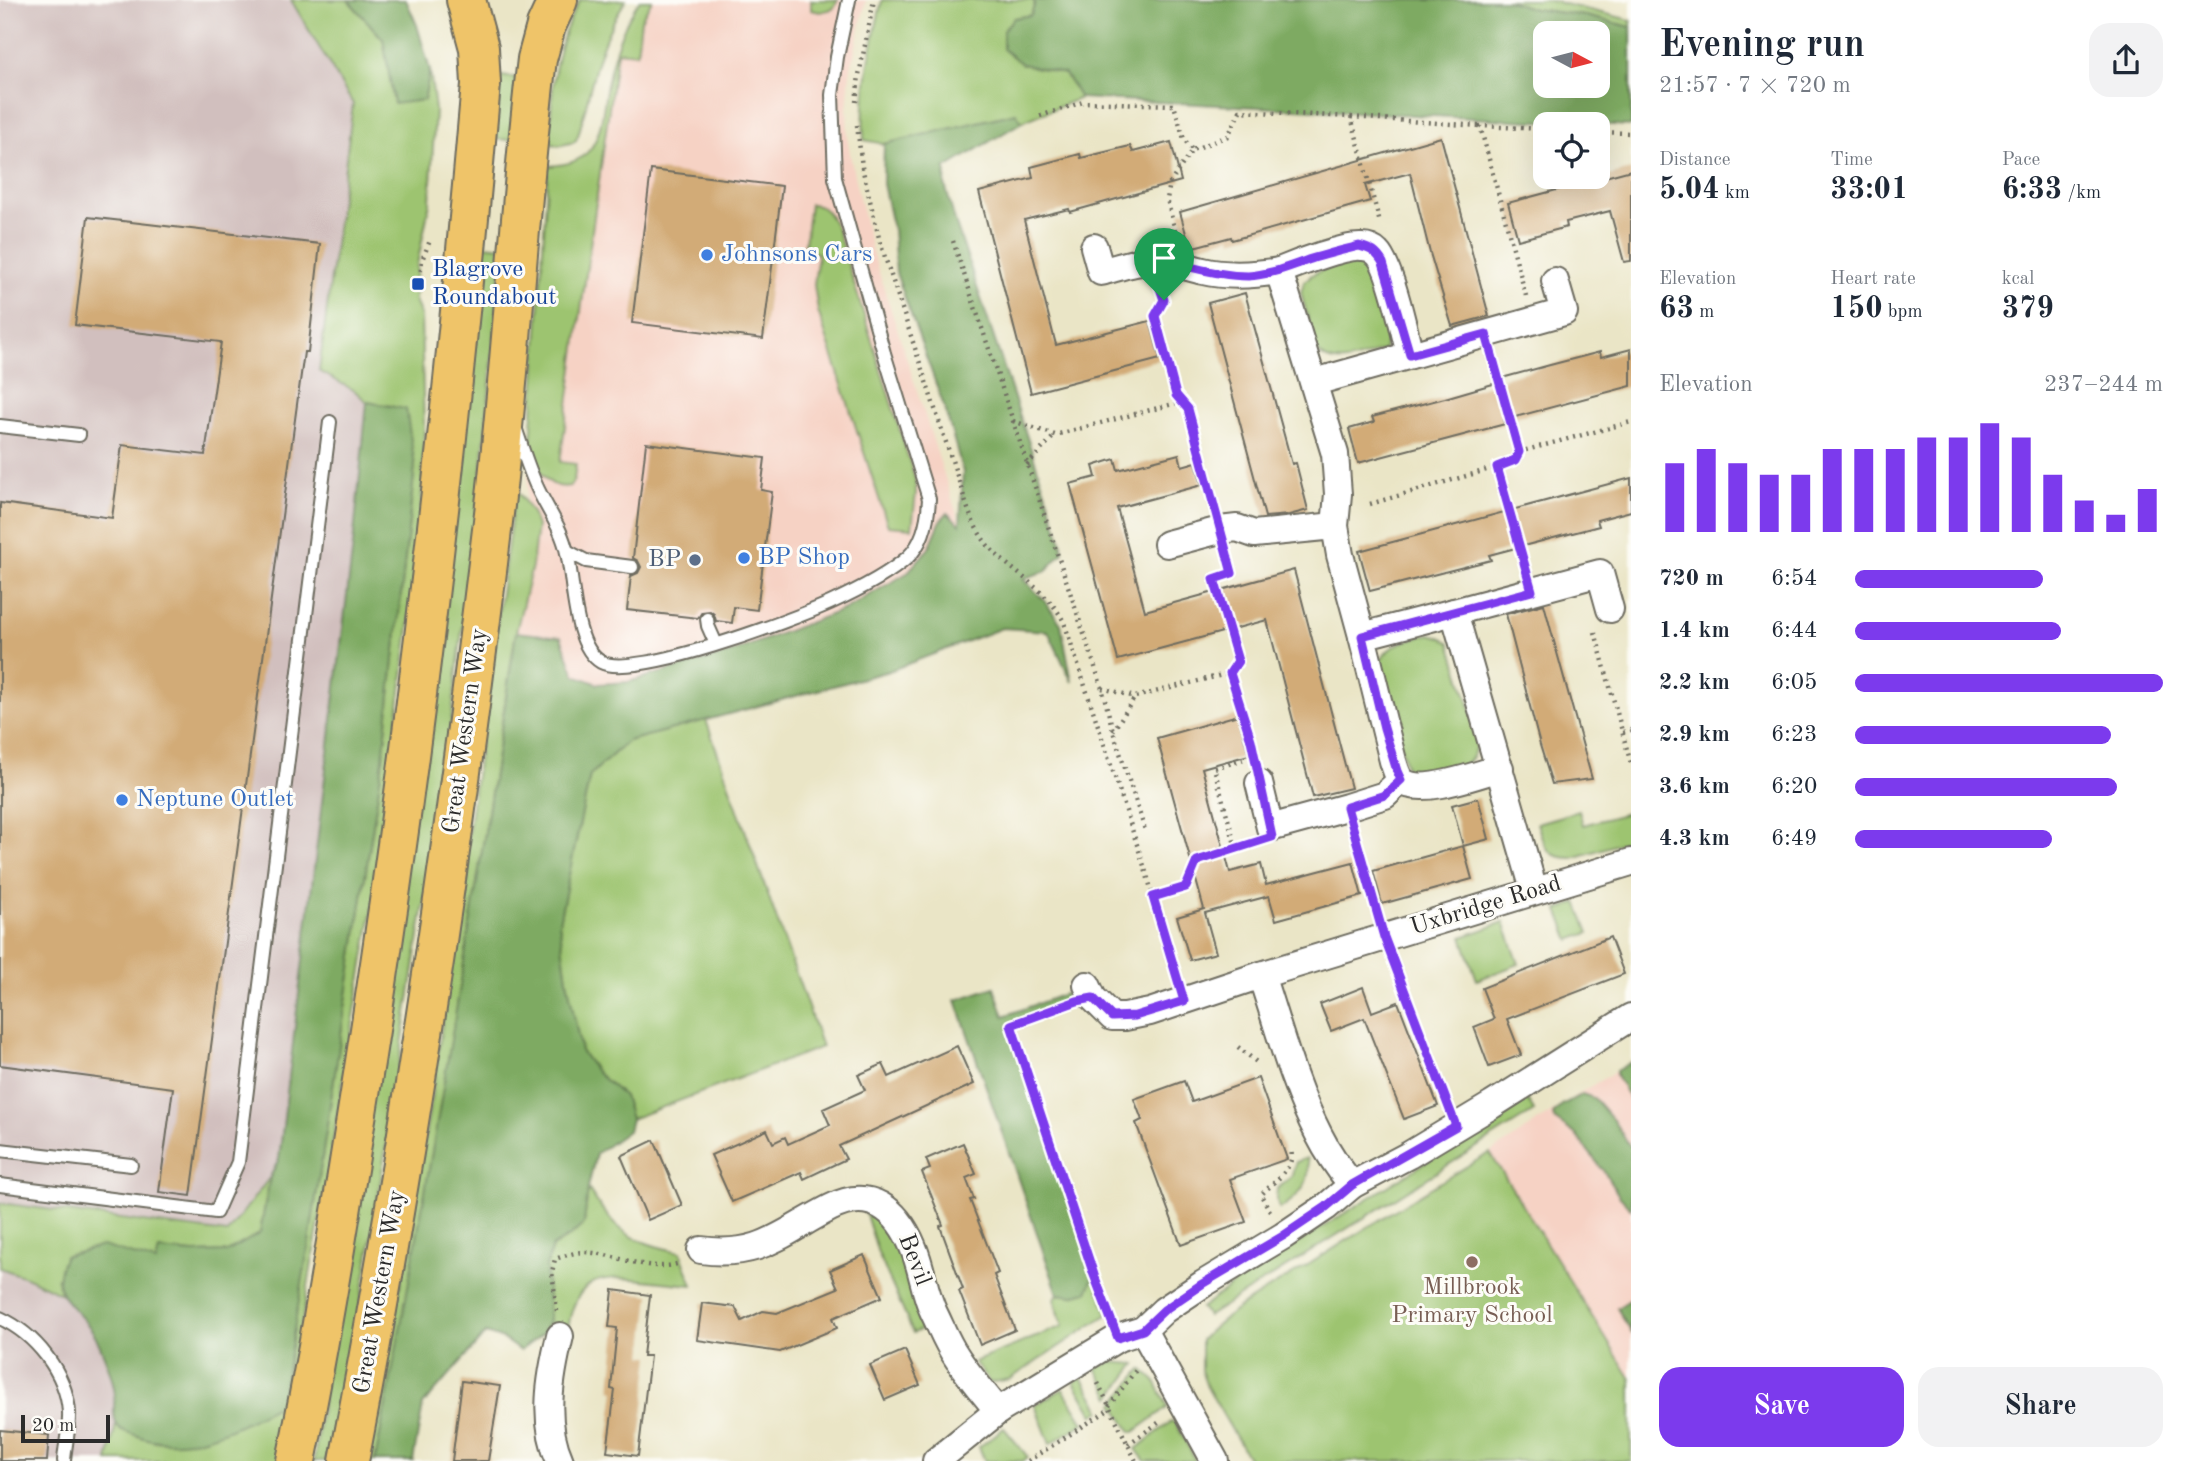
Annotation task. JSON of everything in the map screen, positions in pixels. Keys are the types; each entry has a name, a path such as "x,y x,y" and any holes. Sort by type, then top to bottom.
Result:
{"main road":[{"name":"Great Western Way","path":"296,1461 332,1267 385,932 402,817 442,486 481,85 479,48 467,0"},
{"name":"Great Western Way","path":"349,1461 384,1273 435,960 473,684 505,400 537,59 541,41 558,0"}],"street":[{"path":"1094,247 1101,272 1163,261 1204,272 1251,276 1279,271 1312,258 1359,246 1369,248 1378,253 1383,263 1410,355"},
{"path":"1279,271 1335,454 1338,471 1335,526 1340,555 1384,728 1401,780 1412,786 1428,786 1500,768"},
{"path":"1315,382 1564,312 1555,281"},
{"path":"1167,544 1237,528 1254,534 1335,526"},
{"path":"1362,636 1600,573 1611,609"},
{"path":"1454,612 1534,890"},
{"path":"1259,783 1270,828 1385,795 1401,780"},
{"name":"Uxbridge Road","path":"1090,992 1112,1017 1143,1014 1261,975 1631,862"},
{"path":"1261,975 1294,1077 1319,1137 1352,1185"},
{"path":"936,1461 998,1411 1118,1338 1143,1330 1164,1310 1283,1236 1326,1207 1352,1185 1456,1126 1631,1017"},
{"name":"Bevil","path":"701,1250 730,1251 759,1247 835,1205 863,1200 881,1204 889,1209 902,1225 913,1247 931,1307 955,1356 998,1411"},
{"path":"1143,1330 1215,1461"},
{"path":"560,1336 550,1378 550,1431 560,1461"}],"lane":[{"path":"505,400 537,486 567,551 582,637 588,651 610,666 639,665 771,626 831,602 888,572 909,556 919,544 928,514 929,499 884,353 835,178 832,95 849,0"},
{"path":"0,1185 216,1212 238,1163 330,422"},
{"path":"0,426 79,435"},
{"path":"567,551 586,561 632,567"},
{"path":"707,619 716,644"},
{"path":"0,1150 131,1165"},
{"path":"0,1318 29,1338 51,1360 63,1385 69,1412 64,1461"}],"path":[{"path":"855,105 874,0"},
{"path":"1040,116 1083,102 1174,105 1184,139 1192,150"},
{"path":"1102,688 1135,697 1230,673 1238,661 1214,579 1232,573 1188,409 1176,395 1155,316 1164,300 1163,261 1178,244 1167,199 1170,183 1192,150 1228,136 1240,111 1533,128"},
{"path":"856,116 862,167 880,242 968,509 977,529 992,550 1049,598 1064,622 1184,1001"},
{"path":"1351,117 1381,227 1369,248"},
{"path":"1480,126 1533,320"},
{"path":"1610,132 1631,133"},
{"path":"420,278 422,260 432,231"},
{"path":"953,241 1102,688 1145,830"},
{"path":"1370,504 1515,460 1519,452 1486,334"},
{"path":"1027,465 1055,435 1181,402"},
{"path":"1012,421 1055,435"},
{"path":"1519,452 1631,422"},
{"path":"1497,467 1532,591"},
{"path":"1611,609 1592,623 1631,764"},
{"path":"1230,673 1251,740 1259,783"},
{"path":"1113,731 1135,697"},
{"path":"1623,732 1631,730"},
{"path":"1236,848 1214,768 1254,756"},
{"path":"1347,807 1384,937 1456,1126"},
{"path":"1153,897 1186,887 1197,861 1272,837 1270,828"},
{"path":"1090,992 1077,1001 1011,1025 1081,1237 1118,1338"},
{"path":"1283,1236 1261,1195 1290,1166 1293,1155 1291,1150"},
{"path":"560,1336 552,1272 555,1259 582,1252 662,1267 678,1264 701,1250"},
{"path":"1028,1461 1110,1407 1142,1362 1157,1353"},
{"path":"1085,1357 1136,1461"},
{"path":"1128,1444 1185,1404"}],"shaded area":[{"path":"0,0 291,0 353,104 319,370 355,391 367,402 353,545 279,1159 270,1177 260,1233 61,1294 96,1337 114,1387 116,1424 108,1461 0,1461"},
{"path":"640,0 866,0 850,73 847,109 848,142 855,180 872,251 982,592 582,718 561,637 516,632 533,417 548,166 567,165 591,149 598,135 608,76 634,8"},
{"name":"Millbrook Primary School","path":"1631,1062 1631,1461 1201,1370 1201,1340 1213,1326"}],"green space":[{"path":"291,0 348,0 383,39 424,100 430,70 435,110 430,202 417,265 415,300 421,316 424,429 420,541 375,894 278,1461 108,1461 116,1424 121,1430 236,1425 280,1404 308,1249 383,760 415,466 392,406 367,402 355,391 319,371 353,104"},
{"path":"348,0 406,0 417,25 430,70 424,100 394,104 383,39"},
{"path":"580,0 626,0 601,50 578,136 575,142 558,146 550,143 555,69 564,34"},
{"path":"640,0 652,0 641,20 637,53 617,51 560,462 576,464 574,480 570,486 554,485 543,475 535,461 531,445 548,166 577,160 587,153 595,141 616,49"},
{"path":"811,0 838,0 833,9 820,12 811,10"},
{"path":"882,0 1033,0 1035,3 1031,15 1014,18 1022,64 1065,74 1080,98 1022,122 1015,113 884,144 864,140 865,87"},
{"path":"1033,0 1506,0 1534,9 1606,21 1533,21 1533,98 1610,98 1610,22 1631,27 1631,126 1610,125 1610,112 1533,112 1533,121 1080,98 1065,74 1022,64 1003,49 1003,30 1014,18 1031,15 1035,3"},
{"path":"1506,0 1556,2 1631,20 1631,27 1585,16 1534,9"},
{"path":"500,76 519,78 514,140 494,139"},
{"path":"1016,113 1022,122 946,168 945,185 1061,539 1063,552 1046,571 1023,579 1043,599 1061,624 1072,682 1048,631 1002,628 889,671 628,741 590,775 559,922 581,1051 598,1074 624,1096 631,1119 628,1131 596,1154 588,1188 584,1224 552,1247 546,1267 549,1321 543,1333 520,1351 503,1339 486,1333 423,1405 413,1461 375,1461 450,1047 516,632 561,637 575,675 598,684 628,682 727,654 845,609 907,573 929,548 941,520 947,513 960,524 963,472 946,412 896,273 893,230 883,184 884,144"},
{"path":"810,204 824,209 837,229 915,479 912,528 888,526 818,311 814,285 818,253 804,251"},
{"path":"484,245 503,247 481,477 444,777 367,1267 331,1461 314,1461"},
{"path":"1358,261 1373,270 1388,329 1384,350 1349,361 1332,361 1317,351 1301,293 1302,287 1306,280 1318,272 1339,264"},
{"path":"367,402 406,409 415,466 383,760 308,1249 281,1404 210,1436 192,1441 154,1441 125,1432 117,1425 111,1375 96,1337 61,1292 60,1270 65,1256 103,1246 156,1262 159,1250 227,1252 260,1233 270,1177 279,1159 353,545"},
{"path":"517,493 532,513 537,526 532,566 516,632 417,1244 375,1461 367,1461 404,1266 436,1068 514,499"},
{"path":"1430,634 1450,643 1477,730 1476,744 1468,762 1460,767 1417,777 1407,769 1379,666 1382,658 1393,647 1406,640"},
{"path":"706,720 822,1047 631,1119 624,1096 598,1074 581,1051 559,922 590,775 628,741"},
{"path":"1579,811 1583,825 1631,812 1631,840 1573,858 1557,856 1544,844 1537,823"},
{"path":"1577,902 1589,933 1570,940 1558,910"},
{"path":"1504,922 1519,964 1477,980 1462,937"},
{"path":"994,987 1004,1016 1073,991 1077,1001 1011,1026 1094,1275 1087,1292 1072,1296 1058,1294 956,1000"},
{"path":"1631,1062 1631,1101 1616,1076 1616,1071"},
{"path":"1582,1094 1594,1098 1613,1120 1631,1148 1631,1209 1575,1134 1554,1119 1553,1114 1562,1105"},
{"path":"1527,1099 1534,1111 1208,1316 1201,1308 1240,1279"},
{"name":"Millbrook Primary School","path":"1490,1153 1631,1379 1631,1461 1250,1461 1207,1387 1201,1370 1201,1340 1253,1298"},
{"path":"1307,1158 1308,1175 1303,1188 1280,1209 1276,1199 1277,1189 1291,1177 1296,1162"},
{"path":"270,1177 260,1233 227,1252 159,1250 157,1262 57,1278 61,1294 0,1268 0,1203 227,1233"},
{"path":"588,1188 607,1215 626,1233 649,1244 681,1252 693,1285 614,1278 602,1280 583,1290 576,1299 568,1329 543,1333 549,1321 546,1267 552,1247 584,1224"},
{"path":"866,1215 879,1219 897,1237 926,1328 913,1333 878,1253"},
{"path":"1094,1275 1108,1314 1010,1379 990,1383 974,1362 1063,1326 1054,1299 1058,1294 1072,1296 1087,1292"},
{"path":"1631,1299 1631,1332 1617,1308"},
{"path":"1111,1362 1136,1364 1111,1397 1096,1368"},
{"path":"1142,1369 1155,1381 1168,1407 1131,1432 1114,1404"},
{"path":"1082,1377 1101,1410 1094,1415 1074,1382"},
{"path":"1063,1389 1084,1423 1050,1444 1035,1405"},
{"path":"1172,1421 1196,1461 1145,1461 1136,1449"},
{"path":"1004,1428 1028,1457 1023,1461 985,1461 979,1447"}],"building":[{"path":"1441,137 1489,316 1452,326 1410,173 1365,185 1370,201 1232,240 1231,237 1190,248 1180,212"},
{"path":"1171,142 1181,181 1070,212 1069,209 1024,220 1056,345 1150,321 1160,359 1031,393 979,192 1033,178 1031,167 1080,154 1081,158 1130,146 1133,152"},
{"name":"Johnsons Cars","path":"651,170 782,186 763,339 632,323"},
{"path":"1631,170 1631,261 1624,262 1610,211 1566,222 1567,227 1518,240 1508,203 1560,189 1610,189 1610,176"},
{"name":"Neptune Outlet","path":"88,217 320,244 308,352 304,352 191,1196 159,1192 173,1088 0,1065 0,503 112,518 122,445 205,455 221,342 75,325"},
{"path":"1245,293 1292,464 1296,463 1308,510 1289,515 1265,517 1208,303"},
{"path":"1631,349 1631,386 1504,420 1505,424 1358,463 1349,429 1374,422 1372,417 1445,398 1550,365 1600,352 1601,357"},
{"path":"646,443 765,458 761,490 772,492 757,610 734,607 732,623 716,621 710,611 702,612 698,618 627,610 631,576 638,573 641,567 633,558"},
{"path":"1179,454 1182,466 1196,462 1202,485 1117,508 1145,611 1294,570 1351,788 1313,797 1267,620 1118,660 1070,484 1096,477 1093,466 1115,459 1118,470"},
{"path":"1631,478 1631,511 1597,520 1599,526 1489,555 1491,560 1370,591 1359,551"},
{"path":"1544,604 1592,779 1552,784 1540,745 1506,614"},
{"path":"1238,715 1249,755 1202,768 1230,872 1261,864 1266,885 1353,862 1362,896 1276,920 1269,896 1205,913 1216,953 1190,960 1177,917 1204,909 1157,738"},
{"path":"1478,798 1489,839 1463,846 1452,805"},
{"path":"1463,846 1472,879 1382,904 1373,871"},
{"path":"1610,937 1624,974 1507,1019 1521,1055 1489,1067 1474,1027 1494,1019 1482,988"},
{"path":"1363,987 1372,1012 1398,1002 1438,1106 1404,1119 1364,1018 1331,1031 1320,1004"},
{"path":"957,1046 974,1084 839,1146 846,1159 804,1179 801,1172 732,1202 711,1155 767,1130 773,1143 785,1137 788,1144 830,1125 823,1109 865,1090 858,1075 883,1064 889,1077"},
{"path":"1258,1078 1287,1159 1230,1179 1246,1222 1181,1245 1136,1123 1142,1120 1134,1099 1184,1081 1192,1102"},
{"path":"654,1140 682,1205 648,1220 621,1156"},
{"path":"963,1143 976,1174 966,1178 974,1199 970,1200 998,1273 994,1275 1015,1330 980,1345 959,1291 963,1289 940,1226 943,1225 922,1172 930,1169 926,1159"},
{"path":"864,1255 882,1297 833,1318 837,1328 780,1352 697,1340 702,1303 735,1307 742,1321 763,1311 777,1313 838,1288 830,1270"},
{"path":"613,1290 650,1295 643,1356 650,1356 638,1456 607,1452 615,1390 611,1389 617,1328 609,1327"},
{"path":"905,1350 920,1385 885,1400 870,1365"},
{"path":"462,1381 500,1386 488,1461 452,1461"},
{"path":"0,1430 49,1435 47,1461 0,1461"}],"place":[{"name":"Johnsons Cars","path":"707,255"},
{"name":"Blagrove Roundabout","path":"418,284"},
{"name":"BP Shop","path":"744,558"},
{"name":"BP","path":"695,560"},
{"name":"Neptune Outlet","path":"122,800"},
{"name":"Millbrook Primary School","path":"1472,1262"}],"route":[{"path":"1359,246 1378,253 1383,263 1410,355 1486,334 1519,452 1515,460 1497,467 1532,591 1362,636 1384,728 1401,780 1385,795 1347,807 1384,937 1456,1126 1352,1185 1326,1207 1283,1236 1164,1310 1143,1330 1118,1338 1094,1275 1011,1025 1077,1001 1093,998 1112,1017 1135,1016 1184,1001 1153,897 1186,887 1197,861 1272,837 1251,740 1230,673 1238,661 1214,579 1232,573 1188,409 1176,395 1155,316 1164,300 1151,260 1174,262 1204,272 1251,276 1279,271 1312,258 1359,246"}]}
